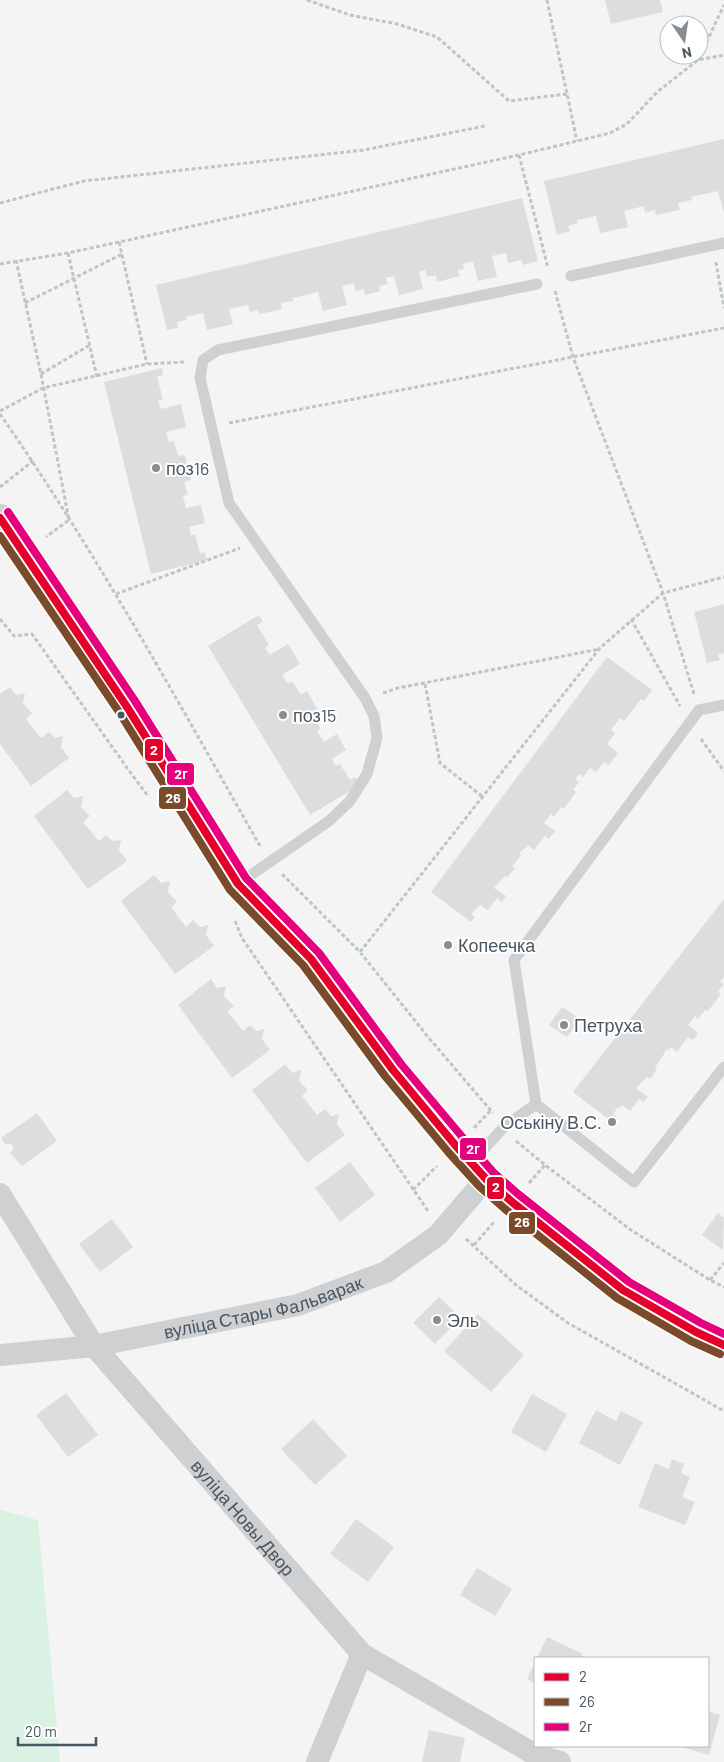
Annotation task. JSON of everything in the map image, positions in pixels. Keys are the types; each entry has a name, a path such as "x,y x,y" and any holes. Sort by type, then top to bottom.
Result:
{"street":[{"path":"2,526 126,707 238,884 311,959 393,1070 479,1172 512,1202 624,1290 696,1332 724,1345"},
{"name":"вуліца Стары Фальварак","path":"0,1355 94,1346 298,1304 386,1272 438,1235 447,1225 479,1172"},
{"name":"вуліца Новы Двор","path":"0,1194 94,1346 362,1654 534,1754 560,1762"},
{"path":"317,1762 362,1654"}],"lane":[{"path":"571,276 718,244"},
{"path":"238,884 329,821 350,801 367,774 377,738 374,716 365,698 229,503 200,378 203,360 218,350 537,284"},
{"path":"724,705 699,710 689,722 514,960 536,1104 634,1182 724,1066"},
{"path":"479,1172 504,1127 536,1104"}],"path":[{"path":"307,0 350,15 397,24 437,38 509,101 567,94"},
{"path":"547,0 577,141"},
{"path":"709,37 724,5"},
{"path":"709,58 724,55"},
{"path":"0,264 68,253 610,134 627,124 657,92 692,65"},
{"path":"0,203 84,181 364,150 485,126"},
{"path":"519,155 549,271"},
{"path":"119,242 148,364"},
{"path":"718,244 724,308"},
{"path":"68,253 97,376"},
{"path":"25,303 122,254"},
{"path":"16,260 41,374 69,520"},
{"path":"554,290 572,357 663,593 699,710"},
{"path":"211,426 724,328"},
{"path":"41,374 90,345"},
{"path":"203,360 148,364 43,388 0,413 33,461 116,594 269,861 360,952 512,1138 631,1230 710,1280 724,1286"},
{"path":"0,487 33,461"},
{"path":"45,538 69,520"},
{"path":"116,594 256,542"},
{"path":"360,952 600,648 663,593 724,577"},
{"path":"0,619 14,636 32,634 130,772 154,802"},
{"path":"632,619 689,722 724,771"},
{"path":"365,698 398,688 600,648"},
{"path":"425,684 440,763 482,797"},
{"path":"234,920 242,938 429,1212 474,1245 516,1284 568,1323 724,1411"},
{"path":"468,1133 491,1110"},
{"path":"413,1190 443,1160"},
{"path":"523,1190 545,1165"},
{"path":"474,1245 496,1220"},
{"path":"710,1280 724,1263"}],"green space":[{"path":"0,1510 38,1520 60,1762 0,1762"}],"building":[{"path":"605,0 660,0 663,12 611,24"},
{"path":"724,139 724,213 718,191 691,197 692,200 678,203 680,210 656,215 655,210 645,213 644,206 624,211 628,227 600,233 596,216 577,220 578,223 568,226 570,231 557,235 544,181"},
{"path":"522,198 538,261 523,265 521,260 508,263 506,253 492,256 497,277 478,281 473,261 463,264 464,269 458,270 460,276 437,282 436,275 427,277 425,270 419,272 423,289 399,295 394,276 386,278 388,284 379,286 380,291 365,295 364,289 355,291 354,283 342,286 347,305 323,311 318,292 293,298 293,301 281,303 282,309 260,314 258,310 250,312 248,305 229,309 233,324 207,330 203,313 186,317 186,320 177,322 178,328 167,330 156,285"},
{"name":"поз16","path":"162,368 163,375 157,377 163,399 158,401 161,409 181,404 186,427 166,432 169,442 174,441 178,456 185,455 191,480 184,482 188,495 183,496 186,508 201,505 205,523 189,527 191,535 195,534 200,553 205,552 207,560 151,574 104,382"},
{"path":"724,604 724,653 718,655 720,660 707,663 694,612"},
{"name":"поз15","path":"259,615 263,622 257,625 269,645 265,648 270,655 288,644 300,664 282,675 288,684 292,681 301,695 307,691 320,714 314,717 321,729 317,731 324,742 337,734 346,750 332,759 336,766 340,764 350,780 355,777 360,785 310,815 208,646"},
{"path":"607,657 652,690 644,701 641,699 624,721 620,718 611,730 615,733 607,744 618,753 609,765 604,762 596,772 590,768 583,777 579,774 575,779 579,782 573,790 576,792 564,809 561,807 554,817 551,814 544,823 555,831 549,839 545,836 534,850 528,845 524,848 512,867 515,868 507,878 505,876 494,888 506,896 502,902 497,898 488,910 480,905 471,914 475,917 471,922 431,892"},
{"path":"10,687 16,695 25,693 23,703 32,713 26,719 41,738 49,732 55,738 63,736 61,747 69,758 31,786 0,744 0,694"},
{"path":"67,790 74,798 83,796 81,807 90,816 83,822 99,841 106,835 112,841 121,840 119,850 127,861 88,889 34,816"},
{"path":"154,875 161,883 170,881 168,892 177,902 171,907 186,927 193,920 200,927 208,925 206,935 214,946 175,974 121,901"},
{"path":"724,899 724,977 720,982 724,984 718,992 721,994 708,1011 705,1010 698,1019 695,1016 688,1025 698,1033 693,1040 688,1037 677,1052 671,1047 668,1051 667,1049 650,1079 647,1077 636,1088 648,1097 643,1102 639,1099 630,1111 622,1105 618,1107 613,1114 617,1117 612,1122 573,1092"},
{"path":"211,979 217,988 226,986 224,996 234,1006 227,1011 243,1031 250,1025 256,1031 264,1029 262,1039 270,1050 232,1078 178,1005"},
{"path":"562,1007 580,1019 567,1037 549,1025"},
{"path":"285,1064 292,1073 301,1070 299,1081 308,1090 302,1096 317,1115 325,1109 331,1116 339,1114 337,1124 345,1135 307,1163 252,1090"},
{"path":"37,1113 57,1141 22,1166 10,1153 14,1148 11,1144 5,1144 1,1138"},
{"path":"350,1162 375,1195 340,1222 315,1188"},
{"path":"718,1213 724,1218 723,1250 702,1235"},
{"path":"112,1219 133,1247 100,1272 79,1244"},
{"name":"Эль","path":"439,1297 461,1318 435,1344 413,1323"},
{"path":"478,1314 524,1355 491,1392 444,1351"},
{"path":"66,1393 98,1435 68,1457 36,1415"},
{"path":"532,1394 567,1414 546,1452 511,1432"},
{"path":"596,1410 616,1421 621,1411 643,1422 620,1465 579,1443"},
{"path":"313,1419 347,1456 315,1485 281,1449"},
{"path":"672,1459 684,1464 681,1473 690,1477 682,1497 695,1502 685,1525 638,1507 655,1463 669,1469"},
{"path":"356,1519 394,1547 368,1582 330,1554"},
{"path":"477,1568 512,1589 495,1616 460,1595"},
{"path":"547,1637 583,1654 582,1657 537,1657"},
{"path":"534,1664 534,1683 527,1679"},
{"path":"709,1711 720,1715 709,1755 682,1747 709,1747"},
{"path":"429,1730 465,1738 460,1762 422,1762"}],"transit line":[{"name":"2г","path":"8,512 135,701 246,878 319,953 401,1064 464,1139 493,1172 518,1194 629,1282 724,1334"},
{"name":"2","path":"0,518 127,707 238,884 311,959 393,1070 456,1146 486,1179 512,1202 623,1290 696,1332 724,1345"},
{"name":"26","path":"0,536 119,712 230,890 303,965 385,1076 449,1153 479,1186 505,1209 617,1298 691,1341 720,1354"}],"place":[{"name":"поз16","path":"156,468"},
{"name":"поз15","path":"283,715"},
{"name":"Копеечка","path":"448,945"},
{"name":"Петруха","path":"564,1025"},
{"name":"Оськіну В.С.","path":"612,1122"},
{"name":"Эль","path":"437,1320"}]}
